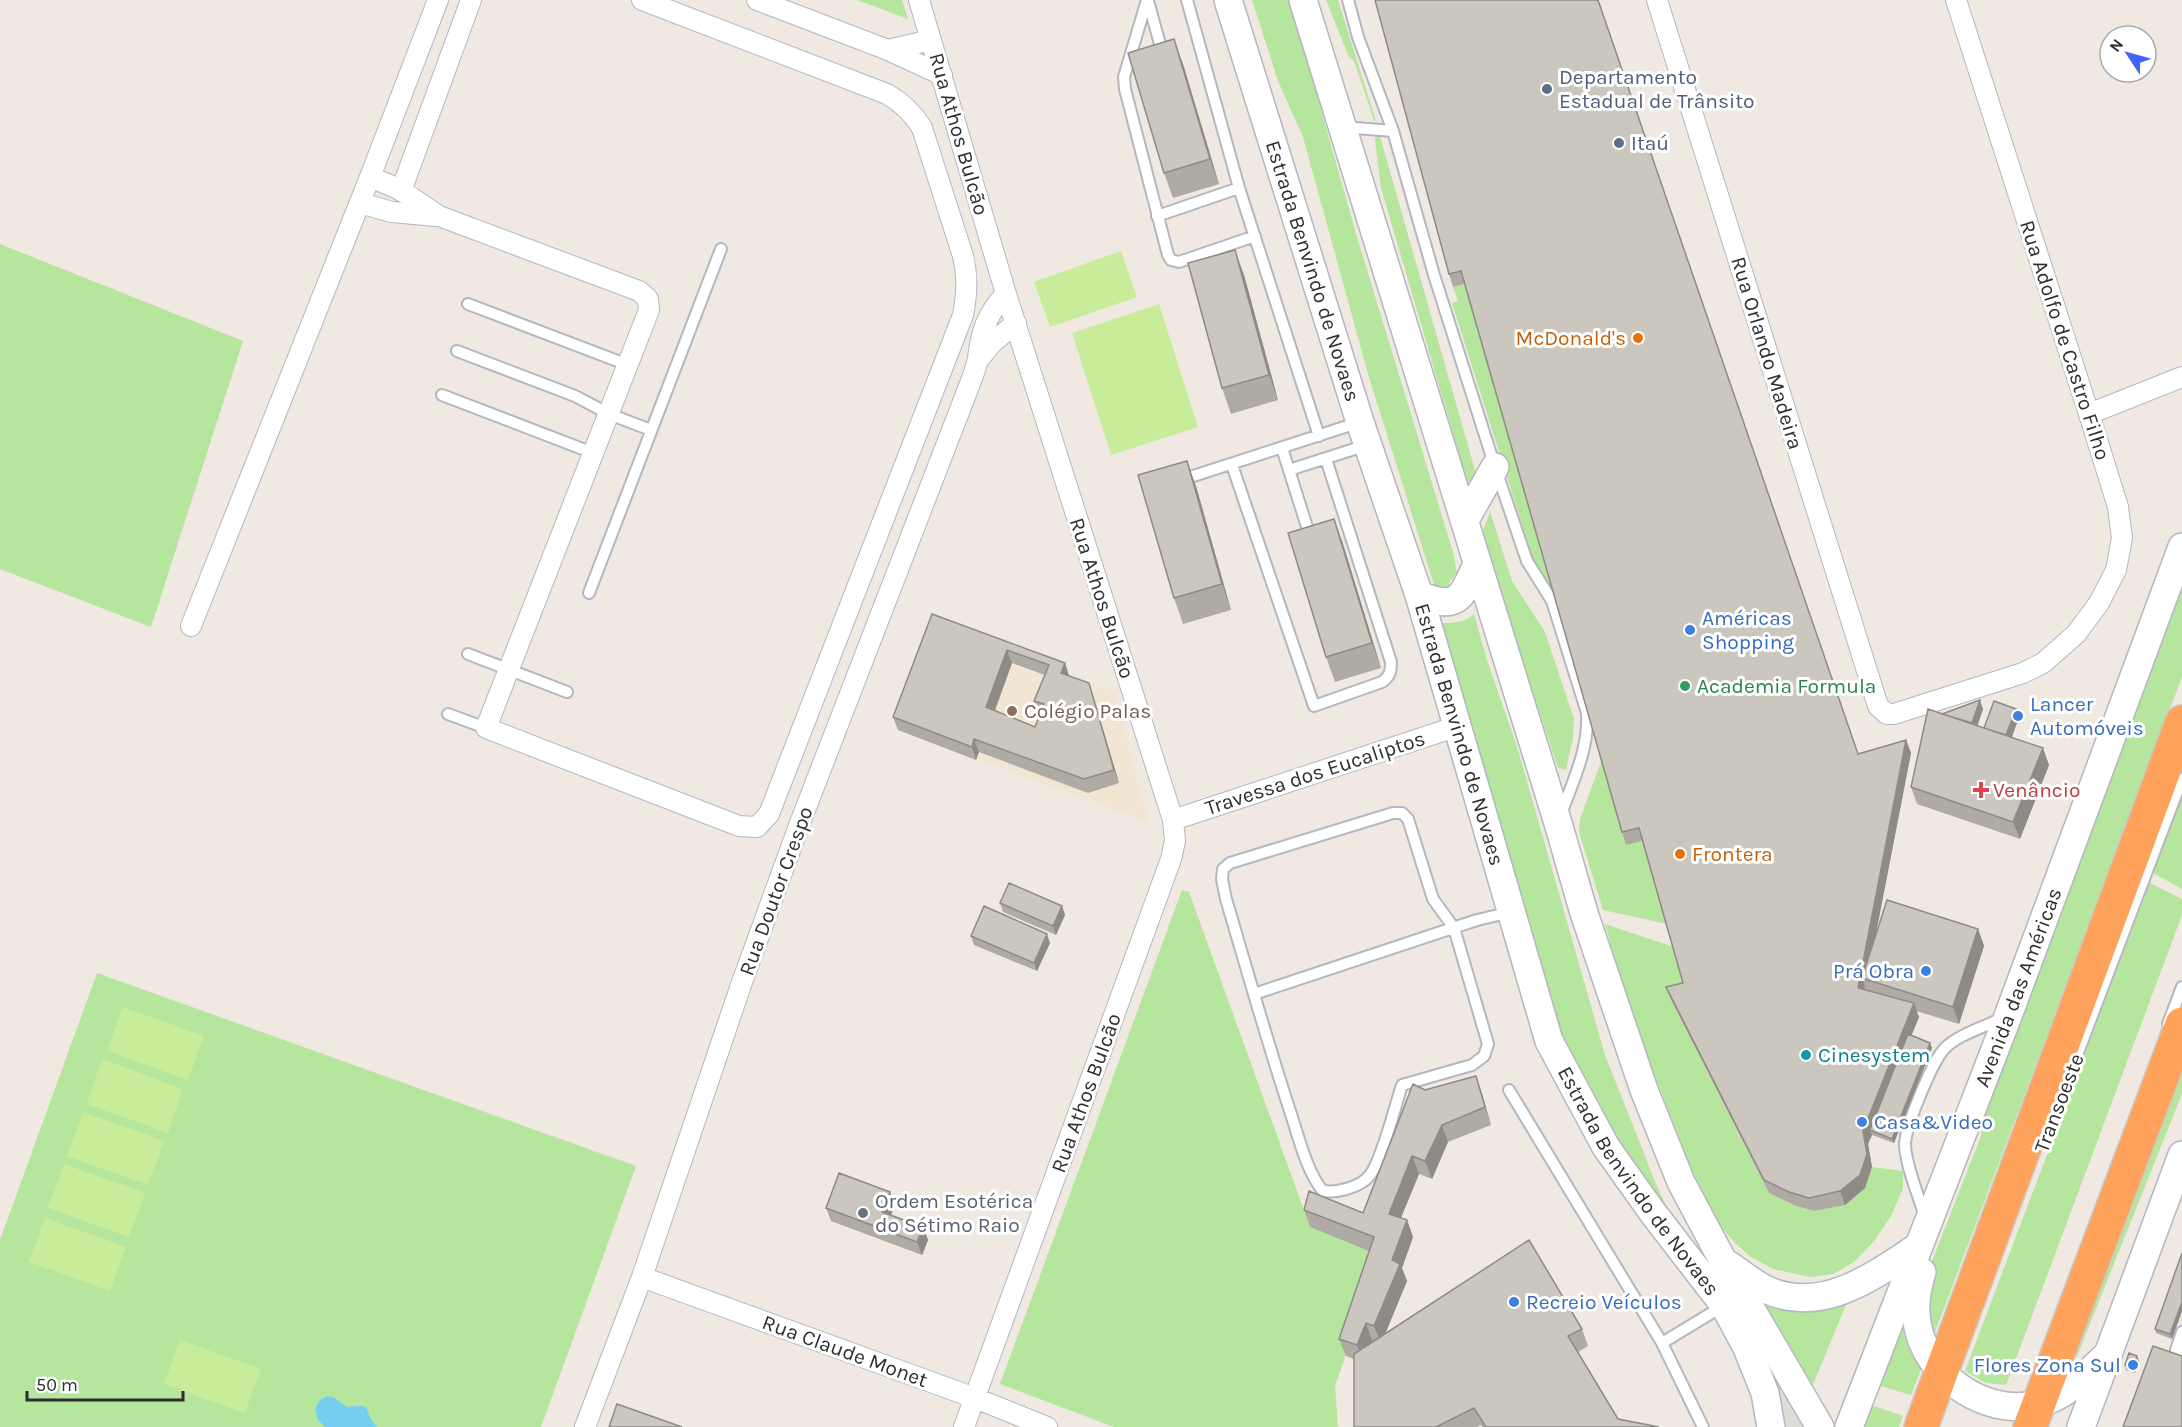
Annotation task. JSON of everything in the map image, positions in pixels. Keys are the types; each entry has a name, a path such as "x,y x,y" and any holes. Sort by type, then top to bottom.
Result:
{"highway":[{"path":"1921,1427 1950,1379 2182,722"},
{"path":"2029,1416 2174,1027"}],"street":[{"path":"191,626 360,203 438,0"},
{"path":"401,191 471,0"},
{"path":"370,177 401,191 439,216 639,291 648,299 649,310 486,728 739,826 757,827 769,814 963,315 967,294 967,275 922,128 913,113 887,94 642,0"},
{"path":"758,0 888,50 942,75"},
{"name":"Rua Athos Bulcão","path":"920,0 1006,294 1173,820 1175,841 1171,859 964,1427"},
{"name":"Estrada Benvindo de Novaes","path":"1228,0 1364,434 1419,595 1549,1041 1606,1147 1653,1213 1724,1305 1747,1348 1766,1393 1771,1427"},
{"name":"Estrada Benvindo de Novaes","path":"1303,0 1465,520 1584,913 1644,1090 1681,1182 1723,1261 1820,1427"},
{"name":"Rua Orlando Madeira","path":"1656,0 1878,706"},
{"name":"Rua Adolfo de Castro Filho","path":"1878,706 1887,714 1894,714 2023,673 2043,663 2076,634 2099,603 2116,570 2122,538 2118,507 1956,0"},
{"path":"888,50 931,40"},
{"path":"360,203 392,212 439,216"},
{"name":"Rua Doutor Crespo","path":"585,1427 642,1277 741,985 796,833 962,405 978,360 978,346 984,325 992,310 1006,294"},
{"name":"Rua Doutor Crespo","path":"978,360 993,342 1016,323"},
{"path":"2089,414 2182,377"},
{"path":"1465,520 1495,466"},
{"name":"Avenida das Américas","path":"1849,1427 2008,1016 2182,547"},
{"path":"1419,595 1438,603 1449,603 1459,598 1478,564"},
{"name":"Travessa dos Eucaliptos","path":"1173,820 1458,726"},
{"path":"1986,1073 1988,1088 1979,1125 1929,1249 1916,1292 1917,1323 1924,1344 1950,1379 1970,1394 2029,1416 2074,1386 2108,1354"},
{"path":"2081,1427 2179,1168"},
{"path":"1723,1261 1767,1290 1815,1299 1843,1291 1871,1277 1924,1236"},
{"name":"Rua Claude Monet","path":"642,1277 975,1398 1047,1427"}],"lane":[{"path":"1147,0 1124,77 1125,89 1168,255 1174,262 1179,262 1255,236"},
{"path":"1147,0 1163,56"},
{"path":"1187,0 1239,188 1319,436"},
{"path":"1352,1 1358,37 1393,131 1428,254 1495,466 1527,561 1552,601 1587,713 1588,732 1583,754 1558,823"},
{"path":"1343,127 1393,131"},
{"path":"1157,216 1239,188"},
{"path":"589,593 721,249"},
{"path":"468,304 628,365"},
{"path":"457,351 575,396 609,414 651,430"},
{"path":"442,395 593,453"},
{"path":"1178,481 1319,436 1364,434"},
{"path":"1289,470 1326,459 1364,434"},
{"path":"1282,448 1308,530"},
{"path":"1232,465 1314,706 1383,682 1391,671 1391,662 1326,459"},
{"path":"468,654 567,692"},
{"path":"448,714 486,728"},
{"name":"Transoeste","path":"2048,1131 2182,779"},
{"path":"1393,813 1402,813 1408,819 1433,899 1454,928 1485,1029 1488,1044 1484,1056 1472,1065 1402,1085 1371,1174 1363,1182 1334,1193 1323,1191 1316,1183 1290,1111 1224,889 1223,869 1230,863 1393,813"},
{"path":"1254,994 1477,920 1511,912"},
{"path":"2174,1027 2182,987"},
{"path":"1924,1236 1905,1144 1908,1128 1937,1058 1945,1048 1954,1041 2008,1016"},
{"path":"1509,1090 1662,1343 1704,1427"},
{"path":"2029,1416 2109,1185"},
{"path":"1662,1343 1724,1305"},
{"path":"2182,1332 2176,1350 2182,1352"}],"shaded area":[{"name":"Colégio Palas","path":"937,627 1115,692 1148,822 898,730"},
{"path":"1772,1362 1807,1427 1783,1427"}],"green space":[{"path":"857,0 902,0 908,19"},
{"path":"1252,0 1290,0 1357,237 1453,552 1457,573 1449,582 1450,595 1437,594 1368,374 1303,137 1278,81"},
{"path":"1326,0 1338,0 1376,121 1354,61 1349,57"},
{"path":"1376,133 1379,133 1475,470 1474,479 1471,481 1467,481 1381,188"},
{"path":"0,244 243,341 151,627 0,569"},
{"path":"1121,251 1137,297 1050,327 1034,282"},
{"path":"1466,284 1556,598 1537,572 1452,303 1458,301 1453,287"},
{"path":"1159,304 1198,427 1111,455 1072,333"},
{"path":"1490,511 1512,581 1545,632 1574,719 1573,738 1566,770 1558,768 1483,531"},
{"path":"2182,587 2182,677 1932,1340 1925,1279 1981,1136 1987,1096 2087,844"},
{"path":"1474,614 1518,750 1605,1055 1656,1184 1681,1237 1602,1130 1564,1058 1517,882 1437,623 1461,621"},
{"path":"1602,759 1643,841 1667,924 1603,910 1579,832 1580,819"},
{"path":"2182,796 2182,889 2153,873"},
{"path":"2150,883 2182,899 2182,915 2006,1385 1986,1383 1965,1371"},
{"path":"1182,890 1189,892 1310,1227 1380,1255 1335,1386 1338,1427 1114,1427 1000,1384"},
{"path":"1605,924 1674,947 1688,996 1671,1000 1769,1193 1814,1211 1845,1204 1865,1188 1872,1167 1903,1171 1903,1188 1891,1216 1874,1241 1854,1262 1833,1274 1810,1277 1773,1269 1751,1257 1719,1224 1690,1166 1628,1006"},
{"path":"97,973 636,1166 541,1427 0,1427 0,1240"},
{"path":"123,1007 204,1036 188,1080 107,1051"},
{"path":"2182,1058 2182,1094 2077,1356 2061,1369"},
{"path":"102,1059 183,1089 168,1133 87,1104"},
{"path":"83,1112 164,1141 148,1185 67,1156"},
{"path":"64,1164 145,1193 129,1237 48,1208"},
{"path":"45,1218 126,1247 110,1291 29,1262"},
{"path":"1762,1302 1818,1310 1846,1305 1812,1387"},
{"path":"1901,1306 1905,1339 1921,1369 1911,1395 1873,1384"},
{"path":"180,1340 261,1369 245,1413 164,1384"},
{"path":"1865,1403 1903,1416 1899,1427 1856,1427"}],"water":[{"path":"327,1396 333,1397 347,1407 365,1407 377,1427 325,1427 318,1420 315,1409 320,1400"}],"building":[{"name":"Américas Shopping","path":"1375,0 1598,0 1858,754 1906,740 1858,988 1914,1003 1863,1131 1867,1154 1860,1175 1840,1191 1809,1198 1789,1192 1764,1180 1666,987 1683,983 1639,828 1622,832 1461,271 1449,274"},
{"path":"1174,39 1210,159 1164,173 1128,53"},
{"path":"1235,250 1269,375 1222,388 1188,263"},
{"path":"1187,461 1222,584 1174,598 1138,475"},
{"path":"1334,519 1372,643 1326,657 1288,533"},
{"name":"Colégio Palas","path":"932,614 1065,663 1061,673 1089,683 1114,770 1084,779 974,739 972,747 893,717","holes":["1007,650 1049,665 1034,701 1044,704 1035,727 986,707"]},
{"path":"1980,700 1972,723 1942,714"},
{"path":"1994,701 2016,709 2006,735 1984,728"},
{"path":"1928,709 2043,748 2013,822 1911,787"},
{"path":"1009,883 1062,906 1053,926 1000,903"},
{"name":"Prá Obra","path":"1887,900 1978,929 1953,1007 1862,978"},
{"path":"984,906 1047,934 1034,963 971,936"},
{"path":"1908,1034 1930,1043 1892,1139 1870,1130"},
{"path":"1476,1076 1485,1107 1442,1125 1425,1161 1412,1156 1389,1214 1407,1220 1392,1260 1400,1264 1374,1326 1366,1323 1357,1345 1339,1339 1374,1237 1304,1210 1309,1191 1363,1213 1413,1084 1425,1090"},
{"path":"839,1173 890,1192 882,1212 923,1227 917,1242 826,1208"},
{"name":"Recreio Veículos","path":"1529,1240 1582,1329 1568,1336 1618,1419 1659,1427 1486,1427 1474,1408 1436,1427 1354,1427 1354,1354"},
{"path":"2182,1253 2182,1302 2170,1334 2155,1329"},
{"path":"2153,1346 2182,1356 2182,1427 2123,1427"},
{"path":"2129,1353 2137,1356 2133,1368 2125,1365"},
{"path":"617,1404 682,1427 609,1427"}],"place":[{"name":"Departamento Estadual de Trânsito","path":"1547,89"},
{"name":"Itaú","path":"1619,143"},
{"name":"McDonald's","path":"1638,338"},
{"name":"Américas Shopping","path":"1690,630"},
{"name":"Academia Formula","path":"1685,686"},
{"name":"Colégio Palas","path":"1012,711"},
{"name":"Lancer Automóveis","path":"2018,716"},
{"name":"Venâncio","path":"1981,790"},
{"name":"Frontera","path":"1680,854"},
{"name":"Prá Obra","path":"1926,971"},
{"name":"Cinesystem","path":"1806,1055"},
{"name":"Casa&Video","path":"1862,1122"},
{"name":"Ordem Esotérica do Sétimo Raio","path":"863,1213"},
{"name":"Recreio Veículos","path":"1514,1302"},
{"name":"Flores Zona Sul","path":"2133,1365"}]}
